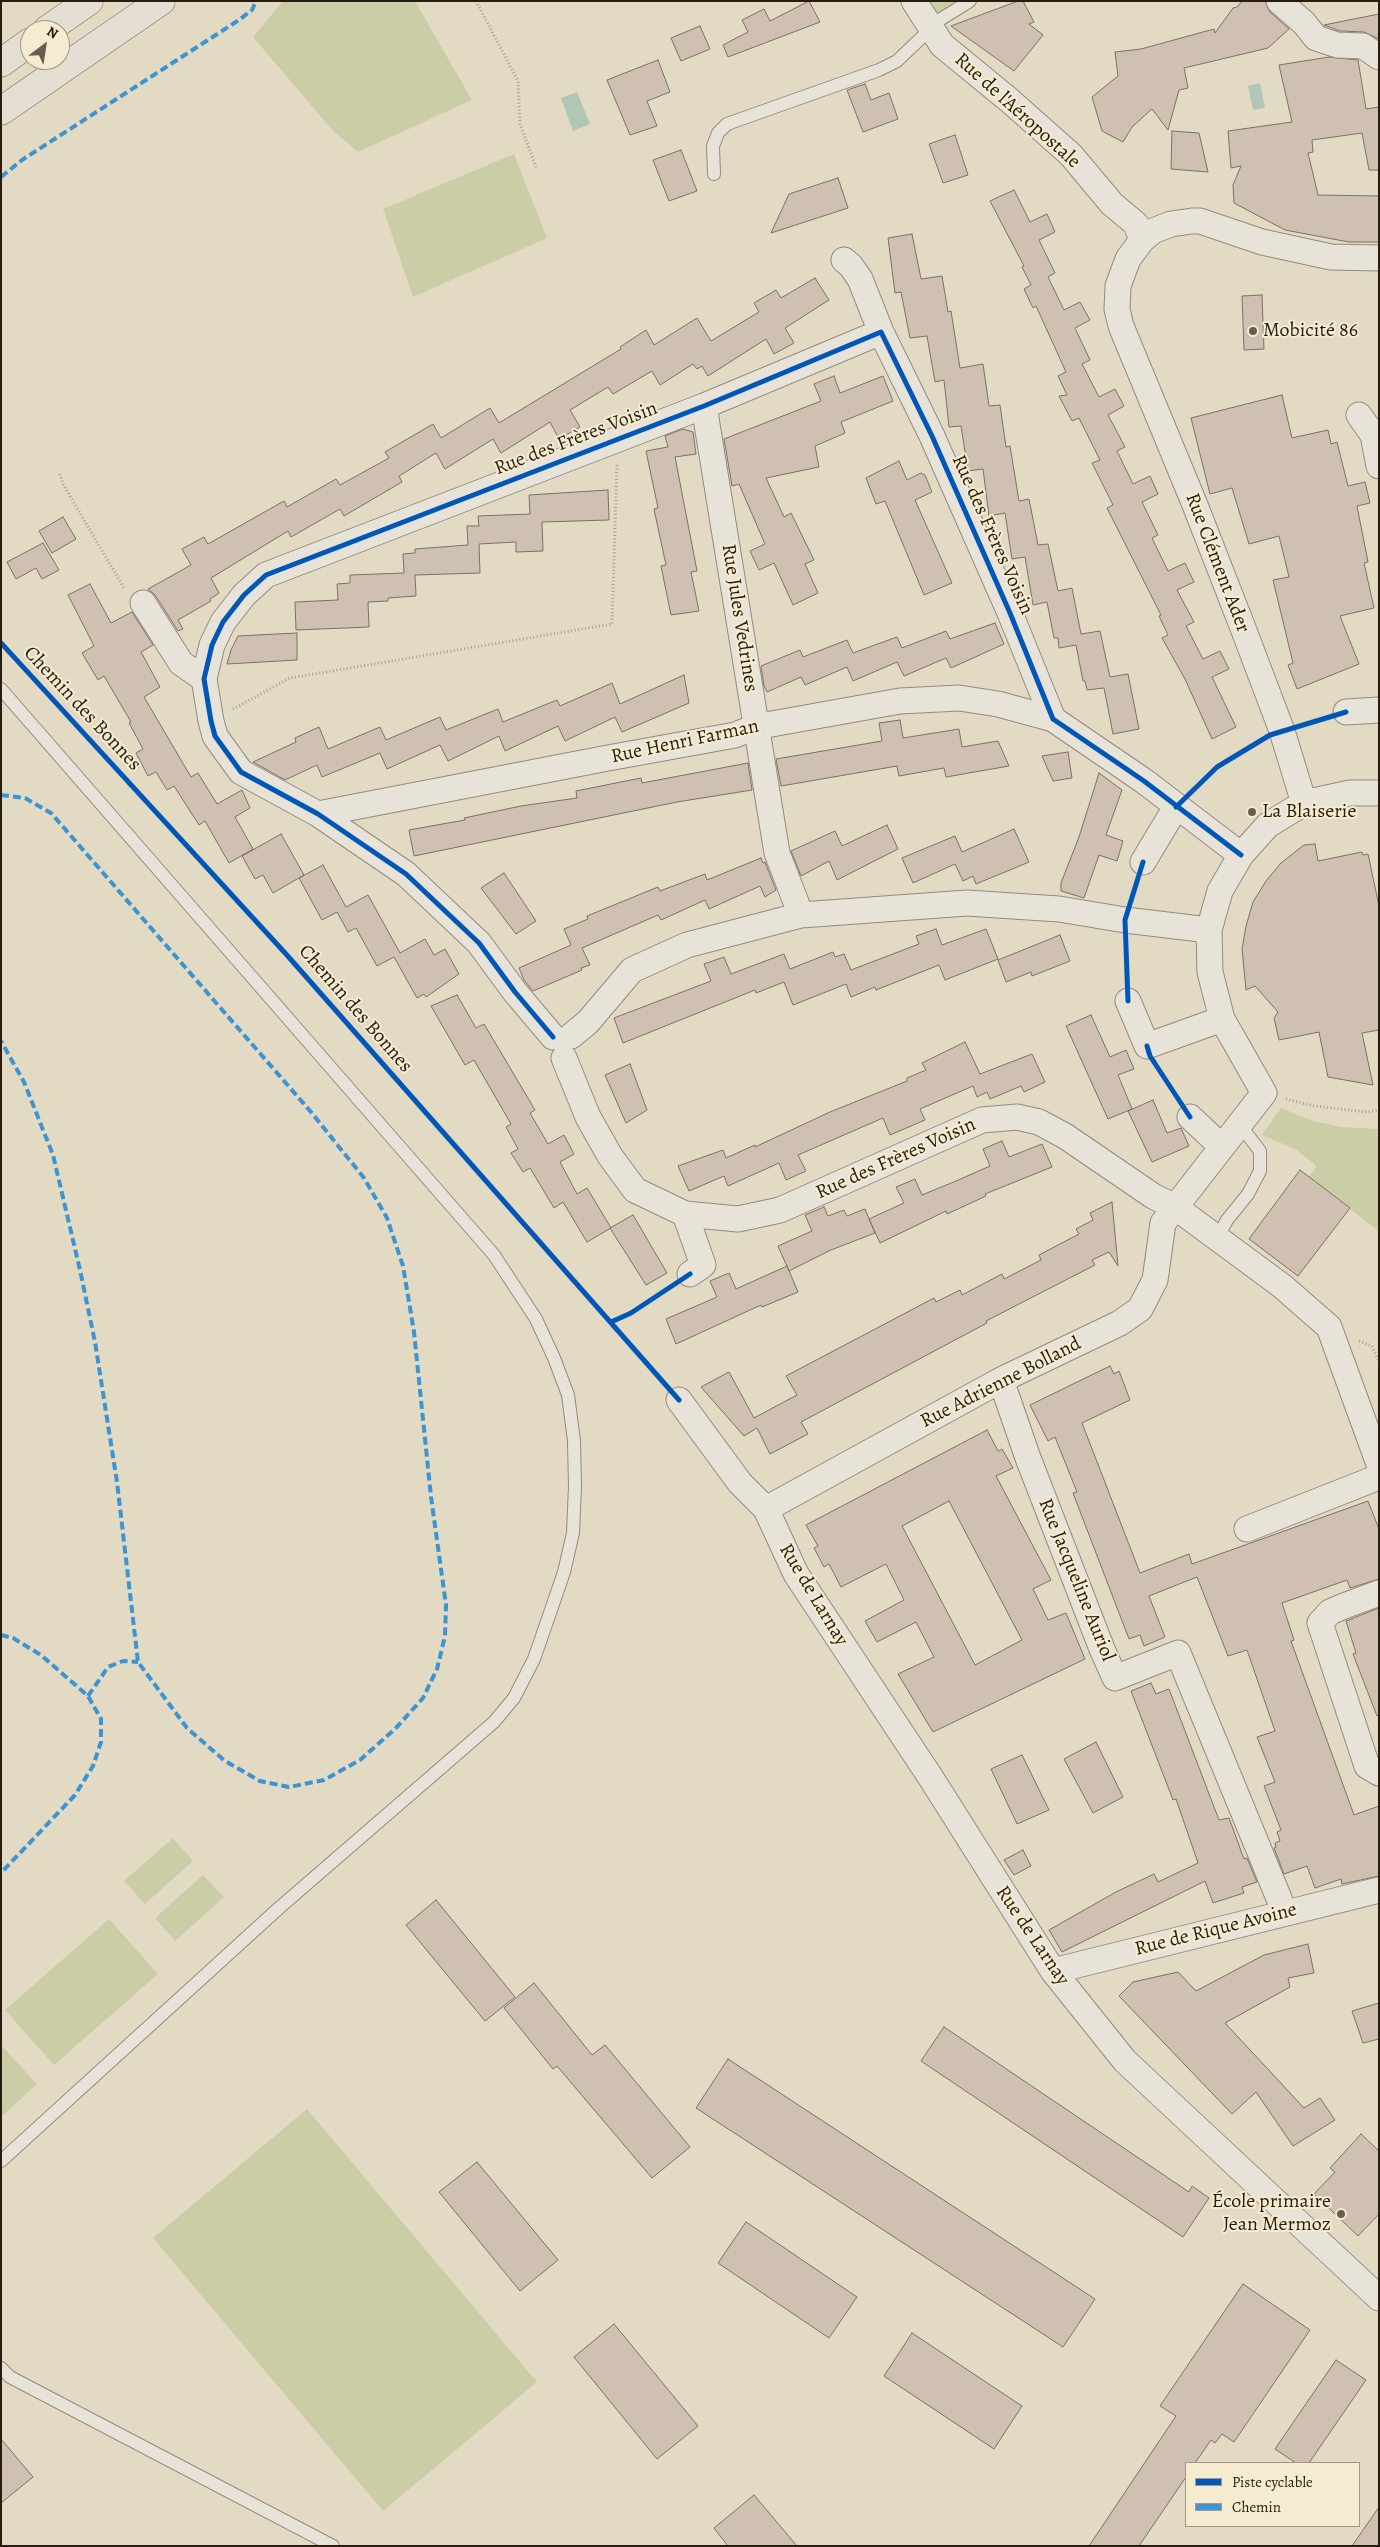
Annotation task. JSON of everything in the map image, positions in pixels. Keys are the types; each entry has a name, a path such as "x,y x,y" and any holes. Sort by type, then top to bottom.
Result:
{"main road":[{"path":"61,20 89,1"},
{"path":"1,111 161,1"},
{"path":"1,63 20,49"}],"street":[{"name":"Rue de l'Aéropostale","path":"914,1 942,45 1009,100 1071,155 1112,204 1136,224 1142,240"},
{"path":"1279,1 1304,23 1316,38 1337,45 1363,46 1379,57"},
{"path":"1142,240 1153,231 1171,224 1200,221 1262,242 1331,257 1379,258"},
{"name":"Rue Clément Ader","path":"1142,240 1128,260 1118,286 1117,309 1121,326 1195,504 1243,628 1282,731 1304,803"},
{"name":"Rue des Frères Voisin","path":"844,260 860,279 882,332 932,436 1006,604 1053,718"},
{"name":"Rue des Frères Voisin","path":"882,332 704,406 266,575 244,595 223,622 212,645 204,679 215,736 241,772 318,814 406,874 479,942 515,992 563,1043 588,1116 610,1156 635,1190 685,1214 738,1219 780,1210 982,1120 1016,1117 1039,1122 1065,1136 1153,1196 1175,1207 1282,1286 1329,1327 1379,1464"},
{"name":"Rue Jules Vedrines","path":"704,406 777,853 801,915"},
{"path":"1359,415 1373,435 1379,466"},
{"path":"143,603 181,663 204,679"},
{"name":"Rue Henri Farman","path":"318,814 608,758 734,736 755,727 900,701 959,698 998,704 1053,718"},
{"path":"1346,712 1379,710"},
{"path":"1053,718 1144,781 1241,855"},
{"path":"1264,1093 1222,1019 1210,972 1209,930 1220,891 1241,855 1268,825 1304,803 1350,793 1379,793"},
{"path":"1143,862 1176,807"},
{"path":"563,1043 588,1022 632,970 686,945 801,915 967,903 1058,909 1125,920 1209,930"},
{"path":"1128,1001 1147,1046 1222,1019"},
{"name":"Rue Adrienne Bolland","path":"766,1509 1001,1380 1120,1323 1140,1309 1155,1280 1163,1224 1264,1093"},
{"path":"1190,1117 1222,1147"},
{"path":"685,1214 703,1265 690,1274"},
{"name":"Rue Jacqueline Auriol","path":"1001,1380 1028,1458 1115,1678 1178,1653 1285,1913"},
{"path":"679,1400 740,1483 766,1509"},
{"path":"1247,1529 1379,1477"},
{"name":"Rue de Larnay","path":"766,1509 796,1574 931,1778 1053,1971 1125,2061 1379,2298"},
{"path":"1379,1593 1330,1612 1320,1623 1367,1766 1379,1773"},
{"name":"Rue de Rique Avoine","path":"1053,1971 1379,1890"}],"lane":[{"path":"714,174 713,146 718,132 727,124 879,70 897,61 941,20 970,1"},
{"path":"1,689 494,1255 527,1303 554,1358 568,1395 574,1441 575,1477 572,1532 564,1572 534,1659 514,1698 494,1722 258,1926 1,2160"},
{"path":"1217,1238 1227,1220 1248,1194 1260,1171 1260,1150 1240,1125"},
{"path":"1,2368 10,2377 332,2546"}],"path":[{"path":"476,1 518,81 520,124 536,167"},
{"path":"211,721 290,678 612,624 618,438"},
{"path":"60,474 63,484 130,597 143,603"},
{"path":"1264,1093 1314,1106 1367,1112 1379,1110"}],"green space":[{"path":"283,1 415,1 472,100 358,152 333,131 253,37"},
{"path":"924,1 960,1 934,17"},
{"path":"514,154 547,238 413,297 383,209"},
{"path":"1281,1108 1313,1121 1341,1127 1379,1129 1379,1235 1377,1230 1309,1177 1317,1166 1295,1149 1262,1135"},
{"path":"173,1838 193,1861 145,1904 124,1881"},
{"path":"203,1875 224,1897 175,1941 155,1918"},
{"path":"109,1919 158,1974 54,2065 5,2010"},
{"path":"1,2045 37,2084 1,2117"},
{"path":"307,2109 537,2382 383,2511 153,2238"}],"shaded area":[{"path":"1260,83 1265,108 1253,110 1248,86"},
{"path":"577,92 590,124 573,131 561,98"}],"building":[{"path":"809,1 820,22 728,57 723,45 748,32 742,20 764,9 770,21"},
{"path":"1018,1 1023,1 1034,22 1029,24 1043,35 1014,71 951,26"},
{"path":"1242,1 1265,1 1270,12 1289,29 1268,48 1184,68 1188,88 1179,90 1168,130 1152,109 1132,127 1123,142 1102,131 1092,97 1118,76 1115,52 1141,49 1214,29 1215,33 1233,8 1237,7"},
{"path":"1379,14 1379,39 1364,32 1340,31 1324,25"},
{"path":"700,26 710,49 681,61 671,38"},
{"path":"1329,57 1358,60 1366,109 1379,107 1379,170 1369,170 1362,133 1312,140 1313,152 1308,153 1318,195 1379,196 1379,242 1349,242 1285,230 1234,203 1233,185 1241,166 1231,168 1228,131 1292,122 1279,65"},
{"path":"658,60 670,92 647,101 657,126 630,135 607,80"},
{"path":"865,84 871,100 889,93 898,119 863,132 847,90"},
{"path":"1172,131 1199,133 1208,172 1171,169"},
{"path":"955,135 968,175 943,183 929,144"},
{"path":"681,150 697,191 669,201 653,160"},
{"path":"838,178 848,208 771,233 789,194"},
{"path":"1014,190 1030,222 1047,214 1055,232 1039,240 1055,273 1048,277 1064,310 1080,302 1090,320 1075,328 1090,360 1082,364 1099,397 1115,389 1124,406 1108,415 1125,447 1117,451 1133,484 1150,476 1158,494 1142,502 1158,535 1152,538 1168,571 1185,563 1194,582 1177,590 1194,622 1186,626 1203,659 1220,651 1229,669 1212,677 1236,727 1212,739 1185,679 1162,638 1168,635 1159,616 1161,615 1107,508 1113,505 1092,463 1100,460 1079,418 1072,421 1059,396 1067,395 1058,376 1066,372 1036,306 1033,308 1024,289 1031,285 1022,267 1024,266 990,201"},
{"path":"912,234 921,279 942,276 948,312 951,311 960,368 983,364 989,406 1000,405 1006,447 1010,446 1019,501 1029,499 1038,545 1048,544 1058,591 1072,588 1081,634 1100,631 1110,677 1128,674 1139,729 1113,734 1104,688 1087,690 1085,681 1083,681 1076,645 1059,648 1058,638 1054,638 1047,602 1033,605 1025,557 1012,559 1005,513 989,516 983,469 968,471 961,426 949,427 944,380 935,382 927,336 910,338 901,292 895,293 888,238"},
{"path":"815,278 829,300 785,328 794,343 774,354 766,339 708,376 702,366 697,369 693,364 660,385 652,371 613,394 608,387 570,410 580,427 559,439 550,422 501,453 493,439 445,469 436,453 399,476 402,482 344,516 340,509 291,537 288,531 211,578 219,593 210,599 211,601 178,620 183,629 178,631 155,595 148,589 191,565 182,549 204,537 208,544 284,501 287,507 336,479 340,485 389,458 385,452 433,424 441,438 490,408 499,423 621,349 620,347 646,330 654,345 697,318 711,341 759,312 754,303 776,290 781,298"},
{"path":"1262,295 1264,349 1244,350 1242,296"},
{"path":"834,376 840,393 883,376 893,401 841,422 845,433 815,446 819,467 766,478 784,517 791,513 814,560 805,564 818,593 793,605 774,563 759,570 750,551 765,544 739,484 732,486 724,439 821,401 814,384"},
{"path":"1282,395 1292,438 1328,430 1331,444 1337,442 1348,486 1365,482 1370,503 1357,506 1368,562 1364,563 1374,608 1340,616 1359,664 1297,689 1288,665 1293,663 1273,580 1289,577 1279,536 1249,544 1232,488 1210,494 1191,418"},
{"path":"683,429 693,432 696,454 675,457 697,571 691,572 699,611 671,615 661,566 666,565 654,509 658,508 646,451 668,447 665,436"},
{"path":"899,461 907,480 921,473 925,475 932,492 915,500 952,583 924,595 885,501 876,504 866,478"},
{"path":"608,490 609,520 542,522 543,551 516,552 516,542 479,544 480,573 415,575 416,596 368,602 369,627 296,630 295,602 338,600 337,584 350,583 350,575 404,573 403,554 415,553 415,549 468,545 467,526 479,526 478,516 530,514 529,495"},
{"path":"63,517 76,539 52,553 39,531"},
{"path":"43,543 59,570 42,579 36,568 16,579 7,562"},
{"path":"90,584 111,623 132,612 153,645 141,652 160,687 144,697 191,777 198,773 217,804 242,790 250,808 235,817 253,849 229,863 205,821 199,825 174,786 167,790 156,772 148,776 136,753 143,749 129,723 131,722 104,676 98,680 82,653 94,646 68,595"},
{"path":"995,623 1004,644 951,668 946,658 904,676 897,662 853,681 847,667 805,685 801,677 767,692 764,686 761,666 800,650 803,657 847,640 853,653 897,637 902,648 946,631 950,639"},
{"path":"297,633 297,660 227,664 238,636"},
{"path":"684,675 689,703 622,732 615,717 565,741 558,726 505,751 499,736 448,761 440,745 387,769 380,753 322,777 317,765 285,780 253,762 296,742 295,738 319,727 328,749 380,727 386,740 440,717 446,730 498,709 503,722 557,700 560,706 612,683 620,704"},
{"path":"900,720 903,738 959,729 962,747 998,741 1009,766 946,777 944,768 899,776 897,766 781,786 776,759 882,741 879,723"},
{"path":"1068,752 1072,778 1053,781 1042,756"},
{"path":"748,763 752,790 677,802 414,856 409,830 465,820 464,818 521,806 577,798 576,791 641,778 642,783"},
{"path":"1099,773 1122,790 1106,835 1123,841 1117,861 1099,855 1084,898 1061,891 1061,883 1079,837"},
{"path":"887,825 898,849 837,880 829,861 801,876 791,851 835,831 842,846"},
{"path":"1014,829 1029,862 976,884 973,876 963,881 955,864 913,883 902,858 955,836 962,852"},
{"path":"281,834 304,875 273,893 263,875 255,879 242,856"},
{"path":"1315,844 1318,861 1362,852 1363,855 1368,854 1379,906 1379,1030 1362,1033 1373,1085 1328,1077 1319,1032 1279,1040 1274,1018 1278,1012 1255,986 1246,990 1242,949 1253,902 1266,881 1281,863 1304,845"},
{"path":"761,858 763,863 765,862 776,890 765,897 760,886 709,909 705,900 661,920 658,915 582,948 590,965 581,968 582,970 533,991 524,980 519,968 571,945 564,929 588,919 587,916 658,887 660,891 705,874 707,880"},
{"path":"323,865 346,907 368,895 400,953 425,939 434,955 445,949 459,974 426,997 424,994 417,998 394,957 377,966 356,928 348,932 337,912 322,920 299,878"},
{"path":"504,873 536,921 516,934 481,888"},
{"path":"936,929 942,945 986,929 998,959 945,980 939,965 876,990 875,987 851,997 846,984 793,1005 784,982 756,993 755,990 623,1043 614,1018 711,981 704,964 724,957 731,974 784,954 790,969 833,952 835,957 844,954 851,970 919,944 916,936"},
{"path":"1060,935 1070,961 1032,976 1031,972 1006,982 998,960"},
{"path":"457,995 476,1028 484,1024 535,1110 530,1113 548,1144 564,1135 574,1154 560,1162 577,1194 587,1188 611,1228 587,1242 563,1202 554,1208 530,1168 523,1172 511,1153 518,1149 506,1127 511,1124 474,1060 465,1065 431,1006"},
{"path":"1091,1015 1110,1057 1126,1050 1134,1069 1118,1075 1132,1109 1108,1119 1066,1026"},
{"path":"965,1042 980,1074 1032,1054 1045,1082 1024,1092 1021,1086 990,1099 987,1092 977,1097 973,1086 920,1109 925,1120 890,1135 883,1118 798,1155 806,1171 786,1180 779,1163 728,1186 724,1176 689,1191 678,1166 723,1150 726,1158 755,1145 755,1147 830,1112 907,1081 907,1078 926,1070 922,1063"},
{"path":"630,1064 647,1110 626,1123 605,1075"},
{"path":"1153,1100 1167,1133 1181,1128 1189,1146 1152,1162 1128,1111"},
{"path":"1002,1141 1009,1157 1042,1144 1052,1167 985,1194 986,1196 947,1214 946,1211 880,1243 869,1219 904,1203 896,1187 915,1179 922,1195 956,1181 990,1166 983,1149"},
{"path":"1300,1170 1350,1208 1298,1276 1249,1239"},
{"path":"1112,1202 1118,1266 1109,1252 1092,1260 1095,1265 986,1321 987,1323 801,1422 808,1434 770,1454 757,1428 744,1436 701,1387 729,1372 754,1418 797,1395 786,1376 934,1298 936,1302 960,1290 962,1295 1002,1274 1004,1279 1041,1260 1039,1255 1079,1234 1076,1229 1093,1220 1090,1213"},
{"path":"824,1207 828,1216 844,1210 847,1216 865,1209 875,1233 831,1250 789,1271 778,1246 812,1231 805,1215"},
{"path":"633,1215 667,1273 646,1285 610,1228"},
{"path":"787,1266 798,1292 762,1307 761,1305 676,1344 666,1319 717,1297 710,1281 729,1273 736,1289"},
{"path":"1110,1366 1114,1374 1119,1371 1130,1400 1082,1423 1140,1573 1189,1554 1192,1564 1368,1501 1379,1529 1379,1579 1350,1588 1347,1580 1282,1603 1294,1640 1291,1641 1354,1815 1379,1806 1379,1876 1342,1884 1341,1879 1315,1888 1307,1866 1284,1874 1274,1848 1276,1847 1275,1843 1280,1841 1277,1832 1281,1830 1264,1786 1275,1782 1257,1737 1275,1731 1247,1650 1228,1656 1197,1577 1149,1596 1165,1637 1144,1646 1140,1635 1129,1639 1073,1493 1077,1492 1055,1437 1048,1441 1030,1405"},
{"path":"987,1430 998,1451 1002,1449 1013,1468 996,1476 1051,1580 1033,1589 1048,1620 1066,1613 1085,1659 933,1732 898,1674 934,1657 916,1622 877,1642 865,1621 904,1600 886,1564 841,1587 829,1564 824,1567 814,1548 818,1546 806,1525","holes":["949,1501 1022,1640 975,1665 902,1526"]},
{"path":"1379,1608 1379,1715 1377,1716 1353,1654 1356,1653 1346,1621"},
{"path":"1151,1683 1156,1694 1169,1689 1219,1820 1229,1818 1244,1859 1247,1858 1257,1882 1242,1887 1244,1893 1213,1903 1205,1881 1062,1952 1049,1930 1116,1892 1154,1874 1158,1882 1198,1863 1176,1799 1173,1800 1131,1691"},
{"path":"1096,1742 1123,1797 1093,1813 1064,1759"},
{"path":"1022,1755 1049,1810 1017,1824 991,1769"},
{"path":"1023,1850 1031,1866 1014,1875 1004,1860"},
{"path":"436,1900 515,1997 485,2021 406,1925"},
{"path":"1308,1944 1314,1973 1288,1978 1290,1987 1225,2023 1304,2108 1320,2098 1335,2120 1293,2146 1256,2092 1232,2114 1119,1996 1133,1982 1178,1972 1196,1991 1264,1955"},
{"path":"534,1983 592,2055 605,2045 690,2147 652,2178 557,2066 553,2069 504,2008"},
{"path":"1379,2003 1379,2039 1363,2043 1352,2011"},
{"path":"944,2027 1189,2192 1192,2186 1209,2198 1183,2237 921,2061"},
{"path":"728,2059 1095,2299 1063,2347 696,2108"},
{"path":"1361,2134 1379,2151 1379,2214 1358,2236 1314,2194 1335,2172 1330,2168"},
{"path":"477,2162 558,2260 520,2291 439,2192"},
{"path":"746,2222 857,2297 829,2338 718,2263"},
{"path":"1243,2284 1310,2330 1234,2442 1222,2434 1215,2443 1211,2440 1196,2462 1185,2462 1185,2478 1139,2546 1089,2546 1176,2416 1160,2406"},
{"path":"614,2324 698,2426 657,2459 574,2357"},
{"path":"912,2333 1022,2406 994,2449 884,2376"},
{"path":"1336,2360 1366,2380 1310,2462 1294,2462 1275,2449"},
{"path":"1,2439 33,2477 1,2503"},
{"path":"754,2495 797,2546 728,2546 714,2528"},
{"path":"1379,2507 1379,2546 1352,2546"}],"marked path":[{"path":"1,177 22,160 239,20 252,10 256,1"},
{"path":"1,795 25,798 51,813 311,1112 364,1178 387,1218 403,1266 414,1332 431,1497 446,1605 445,1636 437,1669 423,1698 395,1729 360,1760 324,1780 289,1787 260,1781 225,1761 187,1728 138,1662 117,1482 95,1342 80,1270 53,1155 24,1082 1,1041"},
{"path":"1,1635 13,1638 41,1655 88,1696 101,1719 101,1742 93,1766 75,1795 1,1873"},
{"path":"88,1696 108,1667 123,1661 138,1662"}],"cycle path":[{"path":"553,1037 515,992 479,943 406,874 318,814 241,772 215,736 211,721 204,679 212,645 223,622 244,595 266,575 704,406 881,332 932,436 1010,613 1053,719 1144,781 1241,855"},
{"name":"Chemin des Bonnes","path":"1,643 286,954 679,1400"},
{"path":"1176,807 1217,767 1270,735 1346,712"},
{"path":"1128,1001 1125,920 1143,862"},
{"path":"1147,1046 1150,1056 1190,1117"},
{"path":"611,1322 631,1313 690,1274"}],"place":[{"name":"Mobicité 86","path":"1253,331"},
{"name":"La Blaiserie","path":"1252,812"},
{"name":"École primaire Jean Mermoz","path":"1341,2214"}]}
